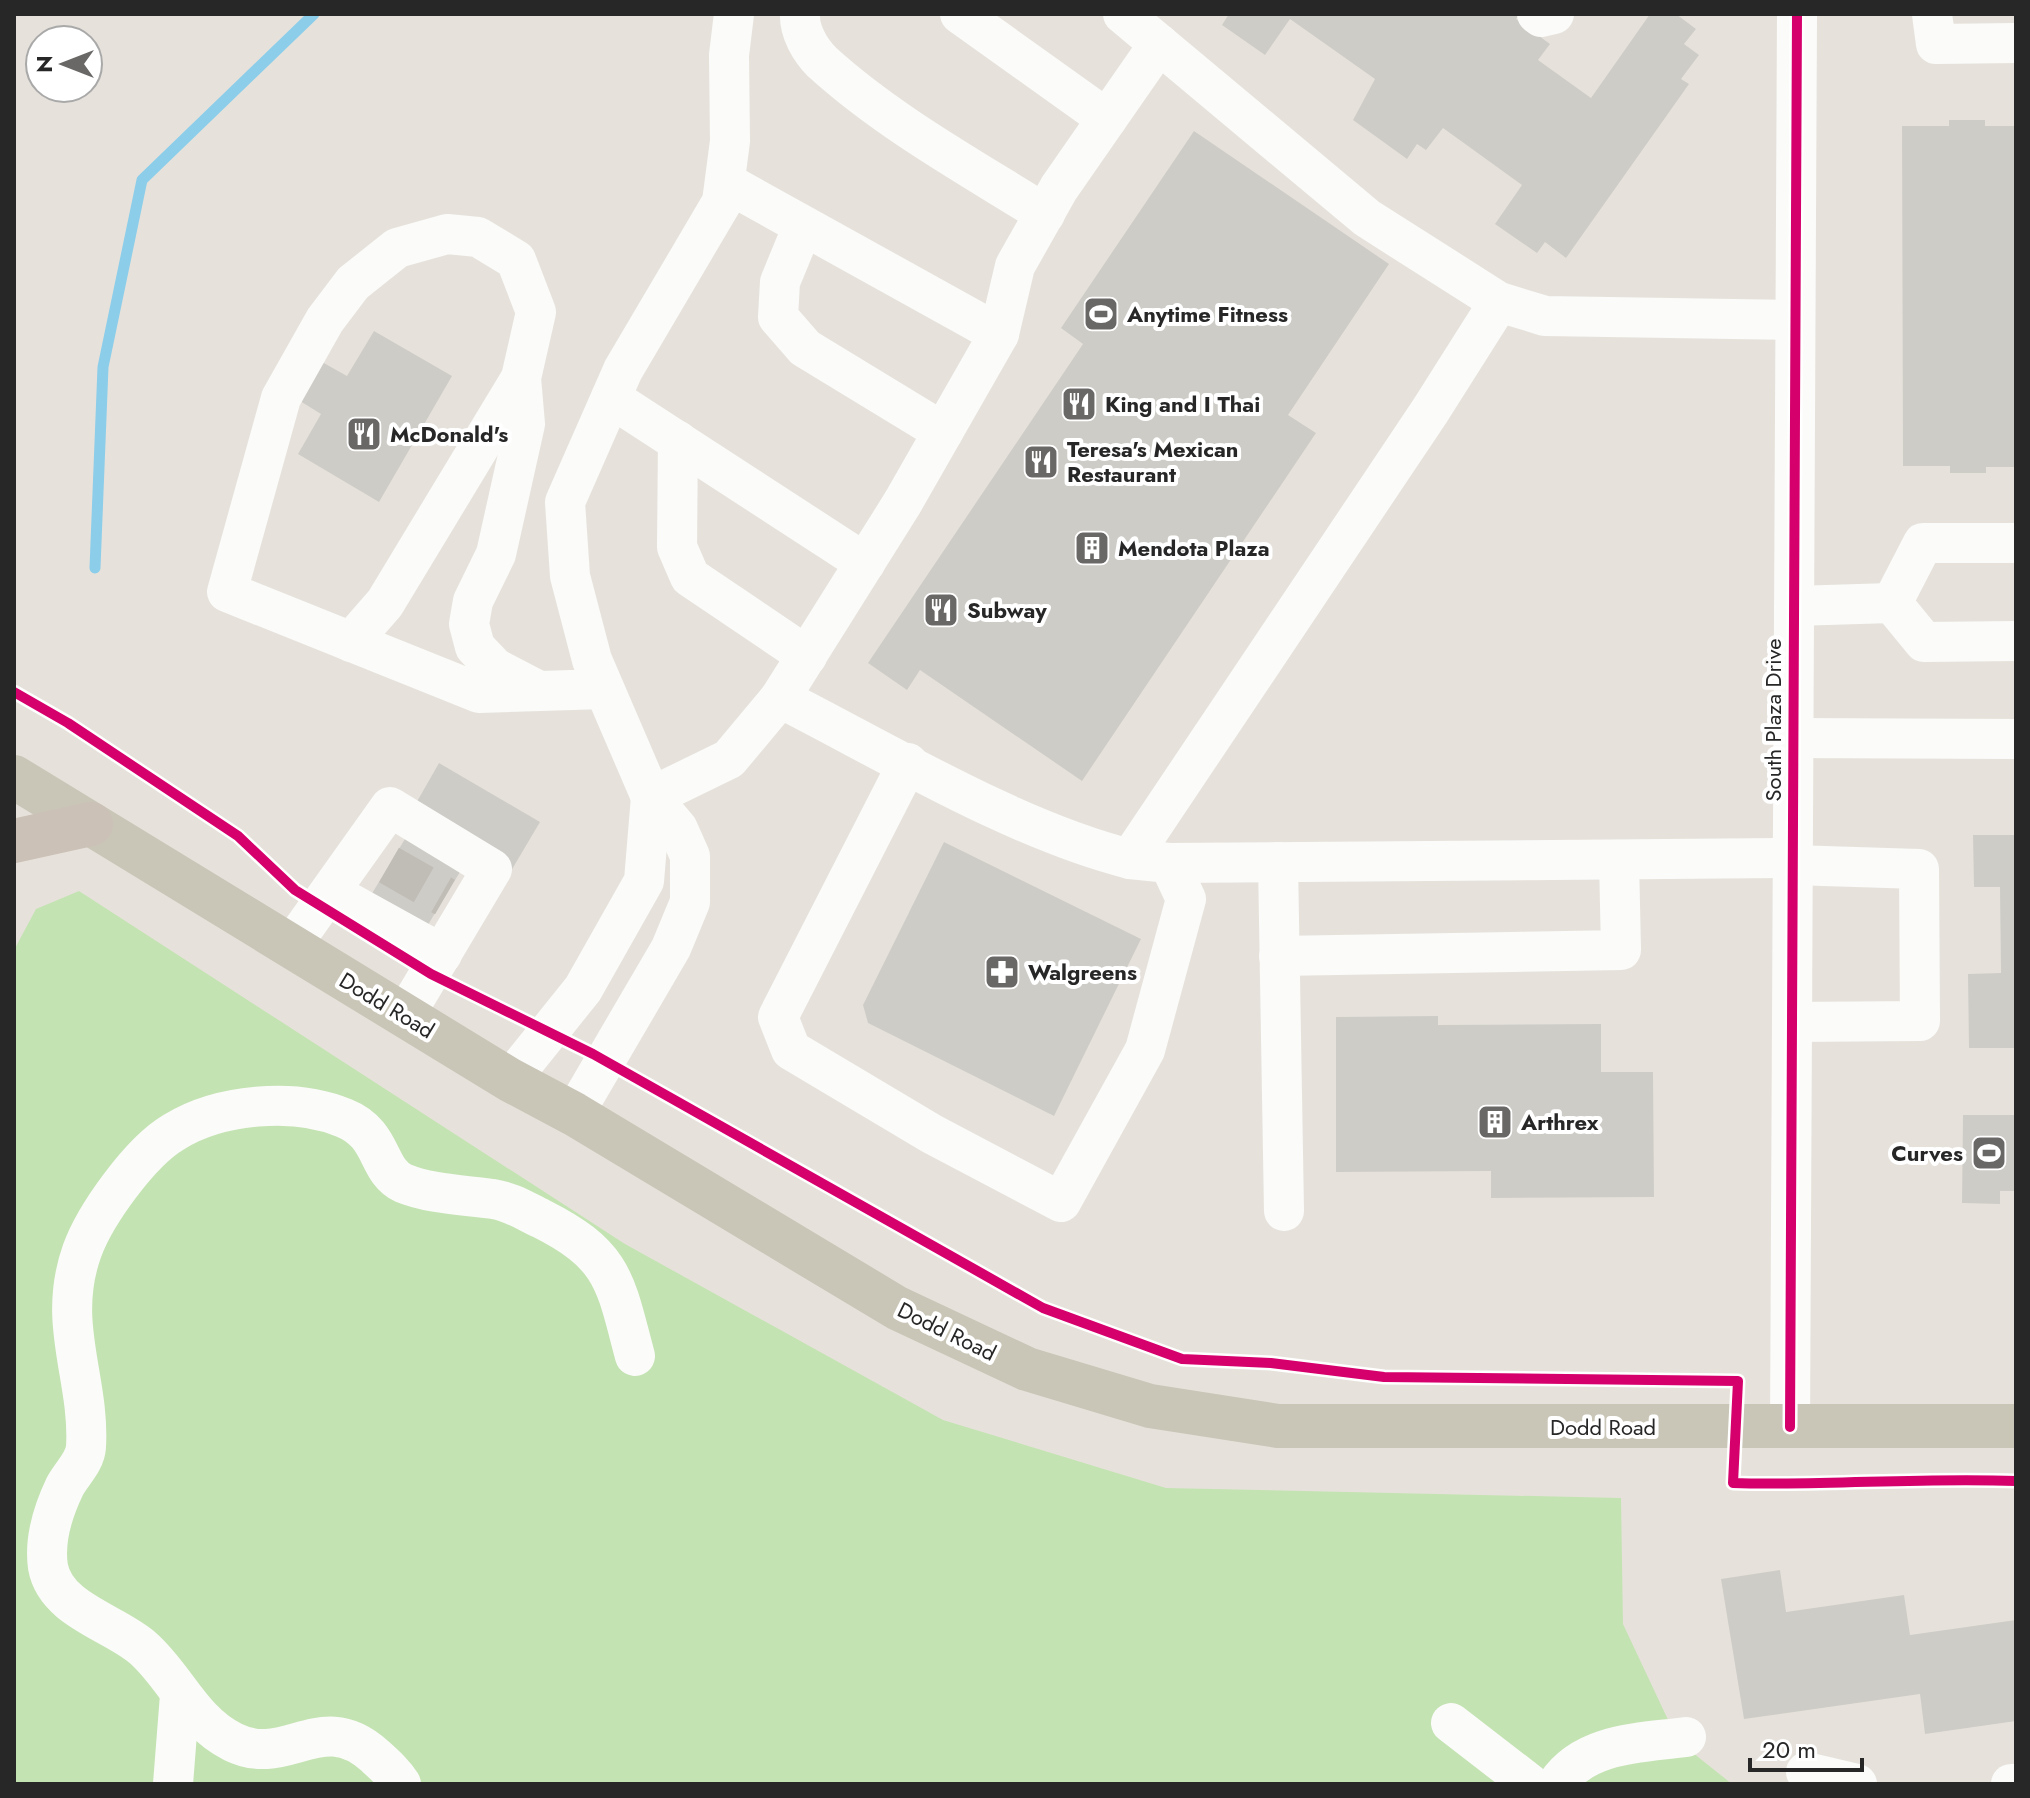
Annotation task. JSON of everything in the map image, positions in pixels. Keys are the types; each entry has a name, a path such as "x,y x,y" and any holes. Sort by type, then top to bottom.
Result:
{"highway":[{"path":"14,841 91,824"}],"main road":[{"name":"Dodd Road","path":"14,777 510,1080 574,1114 897,1308 1027,1369 1150,1406 1278,1426 2016,1426"}],"street":[{"path":"574,1114 671,948 690,902 690,856 678,829 651,797 592,660 570,576 565,502 623,370 722,202 730,141 729,55 734,14"},
{"path":"800,14 799,27 820,60 918,134 1045,214"},
{"path":"960,14 1107,119"},
{"path":"1123,14 1367,218 1499,302 1545,316 1795,320"},
{"path":"1537,14 1541,17 1554,14"},
{"name":"South Plaza Drive","path":"1790,1427 1797,14"},
{"path":"1932,14 1936,44 2016,43"},
{"path":"651,797 729,759 780,698 865,563 999,334 1015,266 1045,214 1159,44"},
{"path":"725,182 999,334"},
{"path":"803,226 780,282 778,317 805,348 943,432"},
{"path":"539,691 495,668 475,647 469,624 473,601 496,554 525,424 521,378 536,312 516,260 478,237 447,234 397,248 353,283 325,320 281,398 227,592 479,693 604,689"},
{"path":"1150,861 1499,302"},
{"path":"351,642 385,603 521,378"},
{"path":"611,398 865,563"},
{"path":"678,441 677,547 690,577 807,656"},
{"path":"1892,603 1923,543 2016,543"},
{"path":"1794,606 1892,603"},
{"path":"1892,603 1924,642 2016,641"},
{"path":"780,698 1085,847 1150,861 1619,860 1792,862 1919,869 1920,1021 1792,1022"},
{"path":"1793,738 2016,739"},
{"path":"908,763 778,1017 791,1050 932,1134 1061,1202 1145,1050 1186,899 1150,861"},
{"path":"510,1080 583,989 644,881 651,797"},
{"path":"291,946 330,892 375,857 390,807 492,869 456,903 442,954 405,1015"},
{"path":"1279,956 1621,950 1619,860"},
{"path":"1278,862 1284,1211"},
{"path":"330,892 442,954"},
{"path":"401,1784 394,1773 364,1745 340,1734 263,1751 234,1743 201,1720 144,1649 71,1603 49,1571 47,1537 65,1487 86,1454 87,1425 72,1342 74,1273 92,1224 126,1179 172,1133 208,1116 262,1106 303,1109 344,1118 368,1133 379,1148 385,1168 402,1182 511,1202 576,1236 604,1263 617,1287 635,1356"},
{"path":"533,1215 544,1254"},
{"path":"173,1784 180,1695"},
{"path":"1451,1723 1530,1784"},
{"path":"1557,1784 1585,1759 1608,1748 1686,1737"},
{"path":"1806,1772 1857,1784"}],"green space":[{"path":"79,891 625,1244 943,1420 1166,1488 1621,1498 1623,1624 1678,1741 1732,1784 14,1784 14,950 36,909"}],"building":[{"path":"1229,14 1519,14 1516,19 1550,44 1538,60 1591,98 1650,14 1676,14 1696,29 1684,44 1699,55 1681,79 1689,84 1566,258 1545,242 1537,253 1495,224 1522,185 1443,128 1426,150 1417,144 1407,159 1353,120 1375,79 1290,19 1265,55 1222,25"},
{"path":"1949,120 1985,120 1985,126 2016,126 2016,467 1986,467 1986,473 1950,473 1950,466 1903,466 1902,126 1949,126"},
{"name":"Mendota Plaza","path":"1194,131 1389,264 1288,415 1316,433 1082,781 920,670 907,690 868,663 1083,344 1061,328"},
{"name":"McDonald's","path":"374,331 452,376 379,502 298,454 321,414 300,401 322,362 347,376"},
{"path":"439,763 540,822 511,871 411,812"},
{"path":"411,829 466,862 423,933 368,900"},
{"path":"1973,835 2016,835 2016,1048 1969,1048 1968,974 2001,973 2000,887 1974,887"},
{"name":"Walgreens","path":"944,842 1141,939 1054,1116 868,1023 863,1005"},
{"name":"Arthrex","path":"1438,1016 1438,1025 1601,1024 1601,1072 1653,1072 1654,1197 1491,1198 1491,1171 1336,1172 1336,1017"},
{"name":"Curves","path":"1963,1115 2016,1115 2016,1191 2000,1191 2000,1204 1962,1203"},
{"path":"1780,1570 1786,1612 1904,1595 1910,1635 2016,1620 2016,1721 1925,1734 1920,1694 1744,1719 1721,1579"}],"waterway":[{"path":"95,568 103,367 142,180 314,14"}],"tunnel":[{"path":"389,865 445,897"}],"cycle path":[{"path":"1790,1427 1797,14"},
{"path":"14,692 68,723 238,836 295,890 431,974 593,1054 1043,1308 1182,1359 1271,1363 1384,1377 1738,1381 1733,1483 2016,1481"}],"place":[{"name":"Anytime Fitness","path":"1101,314"},
{"name":"King and I Thai","path":"1079,404"},
{"name":"McDonald's","path":"364,434"},
{"name":"Teresa's Mexican Restaurant","path":"1041,462"},
{"name":"Mendota Plaza","path":"1092,548"},
{"name":"Subway","path":"941,610"},
{"name":"Walgreens","path":"1002,972"},
{"name":"Arthrex","path":"1495,1122"},
{"name":"Curves","path":"1989,1153"}]}
